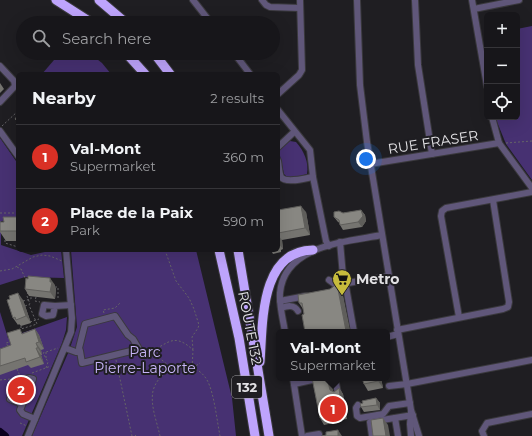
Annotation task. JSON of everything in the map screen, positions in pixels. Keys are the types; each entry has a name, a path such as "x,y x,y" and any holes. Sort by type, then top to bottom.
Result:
{"highway":[{"path":"56,0 81,16"},
{"path":"99,0 118,16"},
{"path":"132,60 143,72"},
{"path":"159,60 168,72"},
{"path":"259,377 263,313 270,282 278,268 291,256 303,250 313,250"},
{"name":"ROUTE 132","path":"219,252 239,338 255,436"},
{"name":"ROUTE 132","path":"238,252 269,436"}],"street":[{"path":"193,0 206,16"},
{"path":"262,0 270,7 300,8"},
{"path":"280,92 299,75 302,70 300,0"},
{"path":"357,0 360,85 370,164 410,403 418,436"},
{"path":"415,0 418,65 432,154"},
{"path":"472,0 487,84"},
{"path":"474,9 519,0"},
{"path":"239,60 248,72"},
{"path":"0,66 14,81 15,86 0,102"},
{"path":"280,113 310,150 313,177 326,241 329,246"},
{"path":"493,120 499,143 532,188"},
{"path":"1,129 16,153"},
{"path":"280,145 294,132"},
{"name":"RUE FRASER","path":"370,164 499,143"},
{"path":"280,172 281,177 284,180 289,181 313,177"},
{"path":"459,317 441,216 442,211 446,208 532,192"},
{"path":"390,335 459,317 508,307 509,302 493,200"},
{"path":"284,329 280,301 281,286 286,272 298,260 313,250 340,242 382,235"},
{"path":"340,242 343,276 353,329"},
{"path":"28,436 72,327 66,252"},
{"path":"329,280 335,288 345,283 389,276"},
{"path":"280,301 312,295"},
{"path":"56,304 53,315 46,316 42,314 44,305 56,304 71,305"},
{"path":"281,308 290,306 297,308 298,311"},
{"path":"113,316 117,317 128,335 133,339 139,348 82,363 79,348 85,324 113,316"},
{"path":"63,348 76,352 80,351"},
{"path":"390,386 532,360"},
{"path":"22,404 10,399 17,382 29,378 33,379 20,410 21,413 35,419"},
{"path":"293,381 302,436"},
{"path":"336,381 338,394"},
{"path":"358,405 356,408 357,415 360,418 383,414 389,406 410,403"},
{"path":"372,436 370,422 395,418 412,413"},
{"path":"411,436 410,424 412,413"},
{"path":"484,436 482,431 487,423 532,414"},
{"path":"376,436 375,425 390,422 395,418"},
{"path":"395,418 398,436"},
{"path":"307,436 319,434"}],"path":[{"path":"1,129 16,113"},
{"path":"499,143 532,141"},
{"path":"0,213 16,213"},
{"path":"5,237 6,243 16,246"},
{"path":"165,252 176,281 189,298 199,325 192,337 192,368"},
{"path":"0,271 12,269 32,257 42,255 50,256 63,262"},
{"path":"17,267 21,269 26,281"},
{"path":"55,287 58,287 56,304"},
{"path":"18,332 22,330 21,329 37,324 29,304 27,296 28,290"},
{"path":"22,298 27,296"},
{"path":"29,300 31,296"},
{"path":"23,301 35,301"},
{"path":"105,318 104,310 114,308 120,303"},
{"path":"25,306 29,304"},
{"path":"30,322 46,316"},
{"path":"6,343 9,340"},
{"path":"139,348 147,352 172,340 182,342 193,350"},
{"path":"6,343 12,342"},
{"path":"6,343 9,350"},
{"path":"46,359 42,353 63,348"},
{"path":"151,356 152,350"},
{"path":"45,368 48,362 46,359 46,352"},
{"path":"152,353 172,368"},
{"path":"112,356 116,361 120,376 132,436"},
{"path":"192,368 200,363"},
{"path":"31,373 53,366"},
{"path":"160,436 152,401 152,393 158,380 165,372 172,368 182,366 192,368 206,378 210,386 220,436"},
{"path":"17,369 20,377 23,376"},
{"path":"0,380 15,378"},
{"path":"20,423 28,426"},
{"path":"126,425 130,424"}],"green space":[{"path":"532,26 532,180 506,144 496,120 520,120 520,28"},
{"path":"54,60 98,60 109,72 44,72"},
{"path":"0,138 16,161 16,220 1,221 1,245 16,250 16,252 31,255 45,252 61,252 64,278 25,277 0,285"},
{"path":"290,141 296,142 307,161 307,174 289,179 284,174 280,156 280,149 282,146"},
{"name":"Parc Pierre-Laporte","path":"71,252 196,252 232,398 236,436 32,436 69,351 77,327"},
{"path":"0,312 8,338 67,317 66,330 62,343 22,436 0,436"}],"building":[{"path":"301,206 305,228 280,233 280,210"},
{"path":"361,210 363,216 358,222 340,225 339,220 334,217 334,212 339,211 343,213"},
{"path":"3,217 16,217 16,231 0,231 0,222 4,222"},
{"path":"28,276 50,278 50,282 52,282 50,292 25,289 26,278 28,279"},
{"path":"337,284 346,329 304,329 302,303 299,303 298,295 330,289"},
{"path":"18,293 26,316 16,320 15,317 13,318 7,300 10,299 9,296"},
{"path":"20,329 22,334 35,329 39,342 36,343 38,348 36,348 40,357 26,362 25,358 0,366 0,349 11,345 7,333"},
{"path":"313,381 328,381 330,390 334,392 339,388 342,412 337,413 337,415 320,418"},
{"path":"363,381 378,381 364,384"},
{"path":"376,398 377,405 361,407 360,404 363,403 362,401"},
{"path":"383,418 386,436 373,436 371,420"},
{"path":"338,430 338,436 322,436 326,435 326,432"}],"waterway":[{"path":"0,432 5,436"}],"place":[{"name":"Metro","path":"342,296"},
{"name":"Place de la Paix","path":"21,390"},
{"name":"Val-Mont","path":"333,409"}]}
